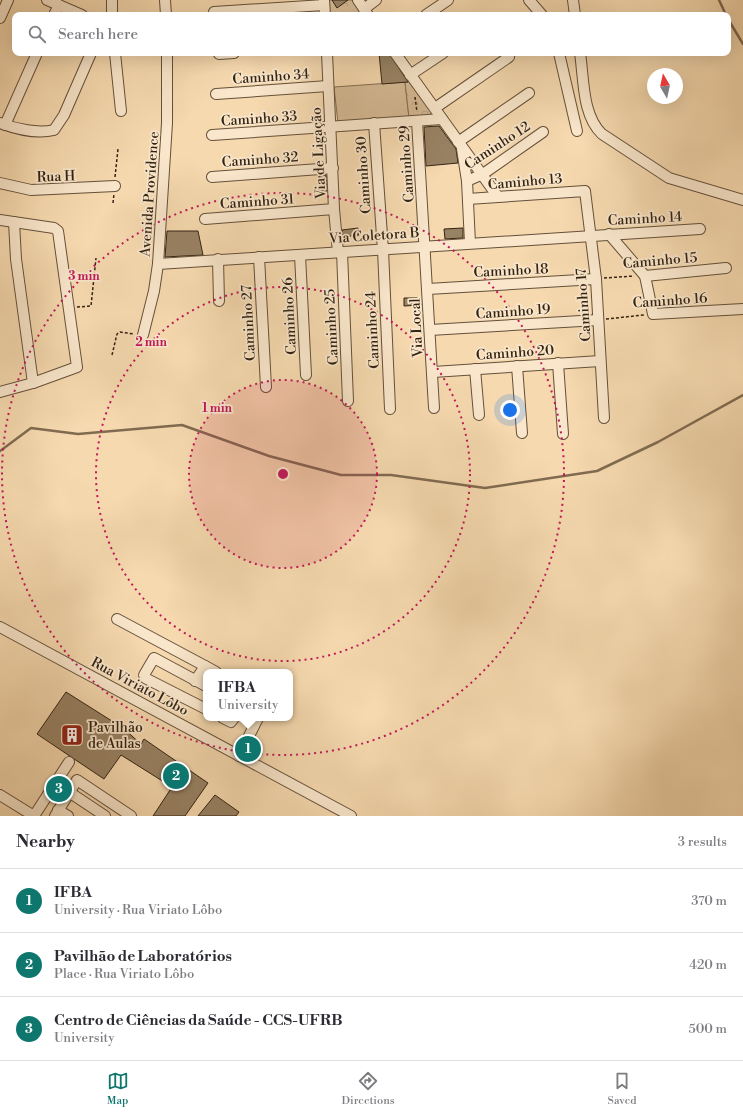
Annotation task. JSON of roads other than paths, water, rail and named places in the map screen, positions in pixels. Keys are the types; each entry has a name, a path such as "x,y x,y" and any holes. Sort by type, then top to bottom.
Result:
{"street":[{"path":"0,18 8,0"},
{"path":"47,0 75,12"},
{"path":"112,0 112,12"},
{"path":"165,0 166,12"},
{"path":"358,0 366,12 376,0"},
{"path":"430,12 448,0"},
{"path":"529,0 539,12"},
{"path":"573,0 575,12"},
{"path":"214,12 324,2"},
{"path":"56,12 59,5"},
{"path":"36,56 2,124 46,132 54,130 60,122 90,56"},
{"path":"115,56 121,111"},
{"name":"Avenida Providence","path":"143,335 154,291 158,264 167,123 167,56"},
{"name":"Via de Ligação","path":"327,56 334,209 340,252"},
{"path":"396,56 435,108 460,145 483,174 498,197"},
{"path":"412,77 439,56"},
{"path":"561,56 577,131"},
{"path":"580,56 589,114 597,129 602,134 669,178 743,200"},
{"path":"435,108 509,57"},
{"name":"Caminho 34","path":"216,94 328,86"},
{"path":"460,145 529,92"},
{"name":"Caminho 33","path":"212,135 442,119"},
{"name":"Caminho 29","path":"417,120 425,246"},
{"name":"Caminho 30","path":"374,123 383,250"},
{"name":"Caminho 12","path":"466,181 483,174 543,132"},
{"path":"460,145 468,200 470,243"},
{"name":"Caminho 32","path":"212,177 333,168"},
{"name":"Rua H","path":"0,183 31,190 115,186"},
{"name":"Caminho 13","path":"468,200 585,191"},
{"name":"Caminho 17","path":"585,191 592,235 596,279 604,418"},
{"name":"Caminho 31","path":"205,219 334,209"},
{"path":"0,220 54,228 59,234 77,368 33,383 0,392"},
{"path":"14,222 16,266 33,383"},
{"name":"Caminho 14","path":"592,235 700,229"},
{"path":"609,234 645,276"},
{"name":"Via Coletora B","path":"158,264 592,235"},
{"name":"Via Local","path":"425,246 434,408"},
{"name":"Caminho 24","path":"383,250 390,409"},
{"name":"Caminho 25","path":"340,252 348,402"},
{"name":"Caminho 26","path":"300,255 306,375"},
{"name":"Caminho 27","path":"259,257 266,387"},
{"path":"218,259 219,301"},
{"name":"Caminho 15","path":"645,276 726,268"},
{"name":"Caminho 16","path":"645,276 653,314 743,309"},
{"name":"Caminho 18","path":"428,289 596,279"},
{"name":"Caminho 19","path":"430,330 598,320"},
{"name":"Caminho 20","path":"433,372 600,361"},
{"path":"558,363 563,434"},
{"path":"517,366 522,433"},
{"path":"475,369 479,416"},
{"path":"117,619 210,669"},
{"name":"Rua Viriato Lôbo","path":"0,627 351,816"},
{"path":"203,685 154,658 144,675 145,678 203,707"},
{"path":"195,681 205,666"},
{"path":"239,756 256,721"},
{"path":"0,794 34,816 69,762"},
{"path":"68,816 56,813 78,780 131,816"},
{"path":"69,792 105,816"}],"waterway":[{"path":"719,0 725,12"},
{"path":"731,24 743,44"},
{"path":"0,451 31,428 78,434 182,425 269,456 341,475 391,475 485,488 597,471 658,442 743,395"}],"place":[{"name":"Pavilhão de Aulas","path":"72,735"},
{"name":"IFBA","path":"248,749"},
{"name":"Pavilhão de Laboratórios","path":"176,776"},
{"name":"Centro de Ciências da Saúde - CCS-UFRB","path":"59,789"}]}
